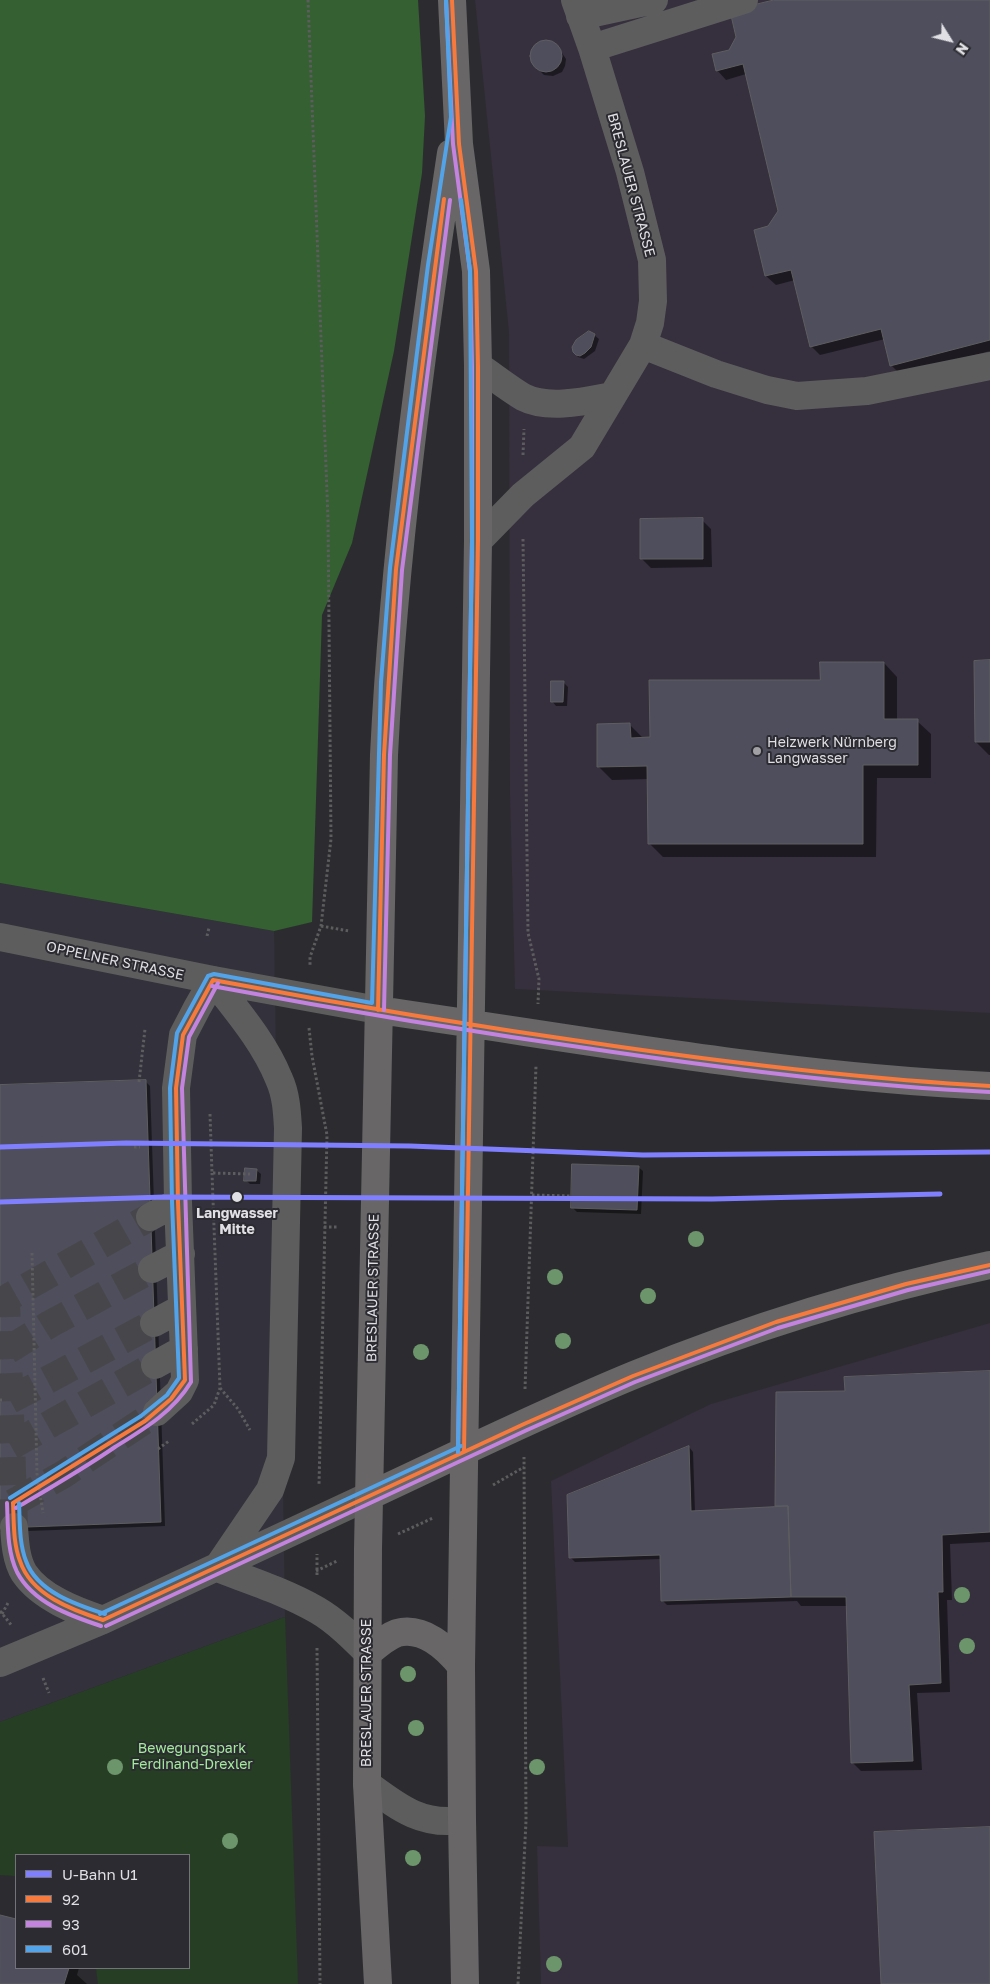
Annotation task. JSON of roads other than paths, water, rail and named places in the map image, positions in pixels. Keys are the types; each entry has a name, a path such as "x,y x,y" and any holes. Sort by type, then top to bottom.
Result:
{"main road":[{"name":"BRESLAUER STRASSE","path":"452,0 457,117 476,271 478,366 478,541 461,1666 465,1984"},
{"name":"BRESLAUER STRASSE","path":"378,1984 367,1784 369,1496 378,1010 387,682 396,569 434,266 457,117"},
{"path":"378,1010 537,1035 836,1075 990,1086"},
{"path":"369,1496 633,1376 776,1322 906,1284 990,1265"},
{"path":"368,1653 382,1641 398,1633 412,1632 429,1638 444,1647 461,1666"}],"street":[{"path":"578,8 654,0"},
{"path":"592,48 744,0"},
{"name":"BRESLAUER STRASSE","path":"478,541 523,495 582,447 643,345 650,323 653,301 652,260 630,172 578,8"},
{"path":"643,345 716,374 767,390 797,396 867,391 990,366"},
{"path":"478,366 525,398 548,403 576,402 612,396"},
{"name":"OPPELNER STRASSE","path":"0,937 213,980 378,1010"},
{"path":"157,1412 179,1392 185,1380 178,1202 176,1088 182,1042 196,1008 213,980 245,1022 272,1063 284,1093 288,1128 281,1458 270,1490 217,1568"},
{"path":"150,1217 178,1202"},
{"path":"152,1270 181,1254"},
{"path":"154,1323 182,1308"},
{"path":"155,1365 184,1349"},
{"path":"0,1663 103,1620 369,1496"},
{"path":"14,1527 16,1549 24,1572 36,1586 58,1602 103,1620"},
{"path":"217,1568 282,1593 320,1611 368,1653"},
{"path":"367,1784 402,1809 428,1820 444,1822 462,1820"}],"tunnel":[{"path":"14,1527 6,1302 9,1297 150,1217"},
{"path":"8,1350 50,1324 152,1269"},
{"path":"10,1400 154,1323"},
{"path":"11,1446 155,1365"},
{"path":"13,1503 64,1474 157,1412"}],"metro line":[{"name":"U1","path":"0,1147 126,1143 410,1146 643,1155 990,1152"},
{"name":"U1","path":"0,1202 165,1197 712,1199 940,1194"}],"place":[{"name":"Heizwerk Nürnberg Langwasser","path":"757,751"},
{"name":"Langwasser Mitte","path":"237,1197"}],"park label":[{"name":"Bewegungspark Ferdinand-Drexler","path":"192,1758"}]}
